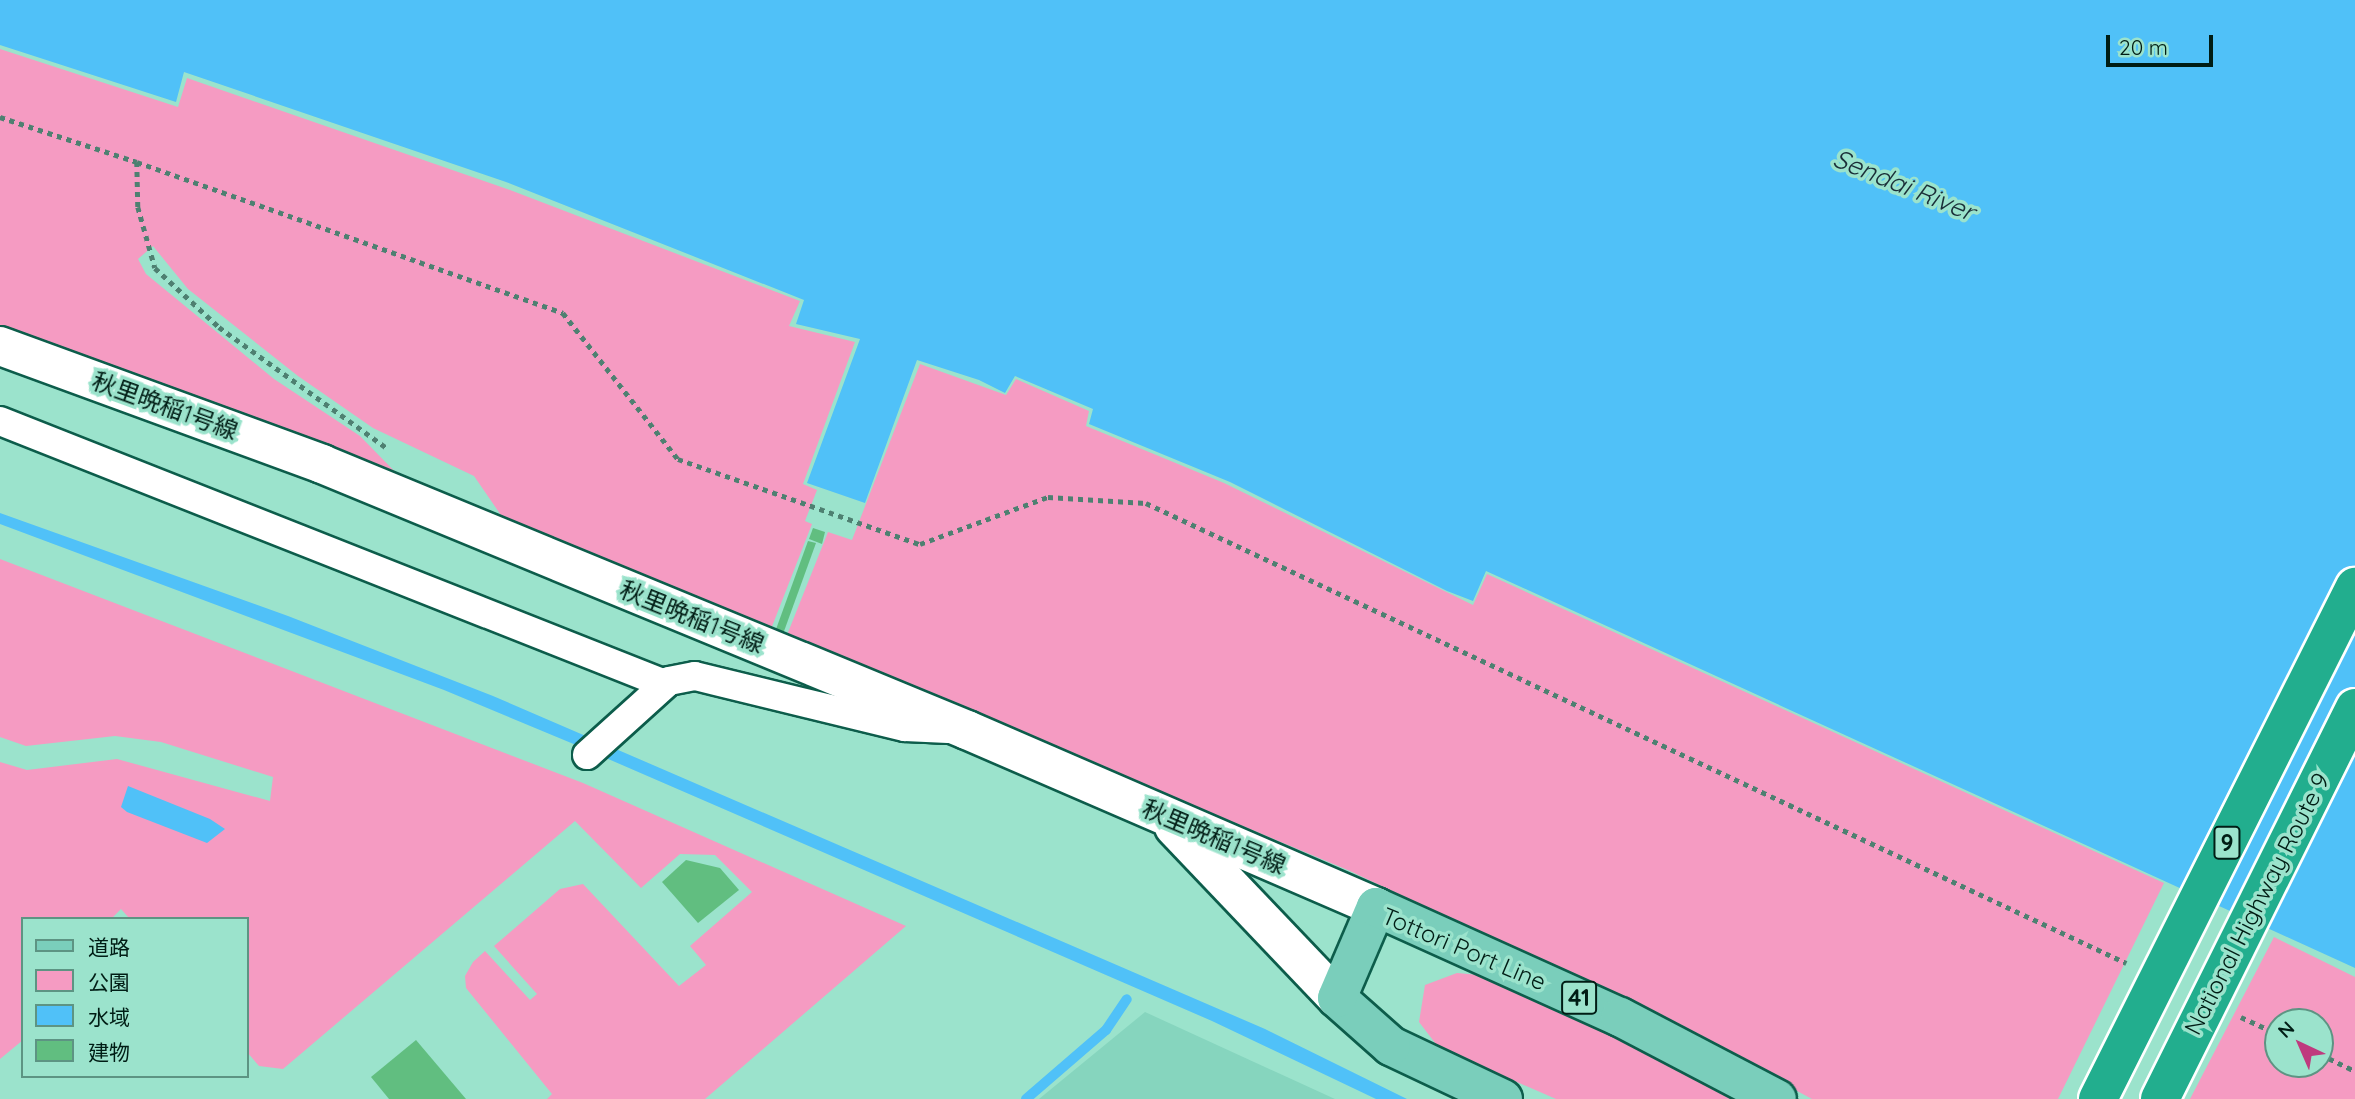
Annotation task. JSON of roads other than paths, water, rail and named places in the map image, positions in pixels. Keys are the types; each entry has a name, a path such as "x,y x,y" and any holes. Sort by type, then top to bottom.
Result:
{"highway":[{"name":"9","path":"2098,1099 2355,587"},
{"name":"National Highway Route 9","path":"2160,1099 2355,708"}],"main road":[{"name":"Tottori Port Line","path":"1337,998 1376,907 1620,1017 1777,1099"},
{"path":"1337,998 1403,1053 1503,1099"}],"street":[{"name":"秋里晩稲1号線","path":"0,346 322,464 967,730 1376,907"},
{"path":"0,421 665,684"},
{"path":"587,755 665,684 695,676 905,727 967,730"},
{"path":"1163,815 1337,998"}],"water":[{"name":"Sendai River","path":"0,0 2355,0 2355,968 1486,571 1473,601 1447,591 1230,482 1089,424 1093,409 1015,376 1005,393 979,380 917,360 865,503 807,483 860,339 796,324 804,300 506,182 184,72 176,102 0,45"},
{"path":"0,513 288,616 493,696 1265,1029 1407,1099 1376,1099 1212,1021 576,745 444,690 0,524"},
{"path":"128,786 210,819 225,829 207,843 127,812 121,807"}],"waterway":[{"path":"1026,1099 1106,1030 1127,999"}]}
